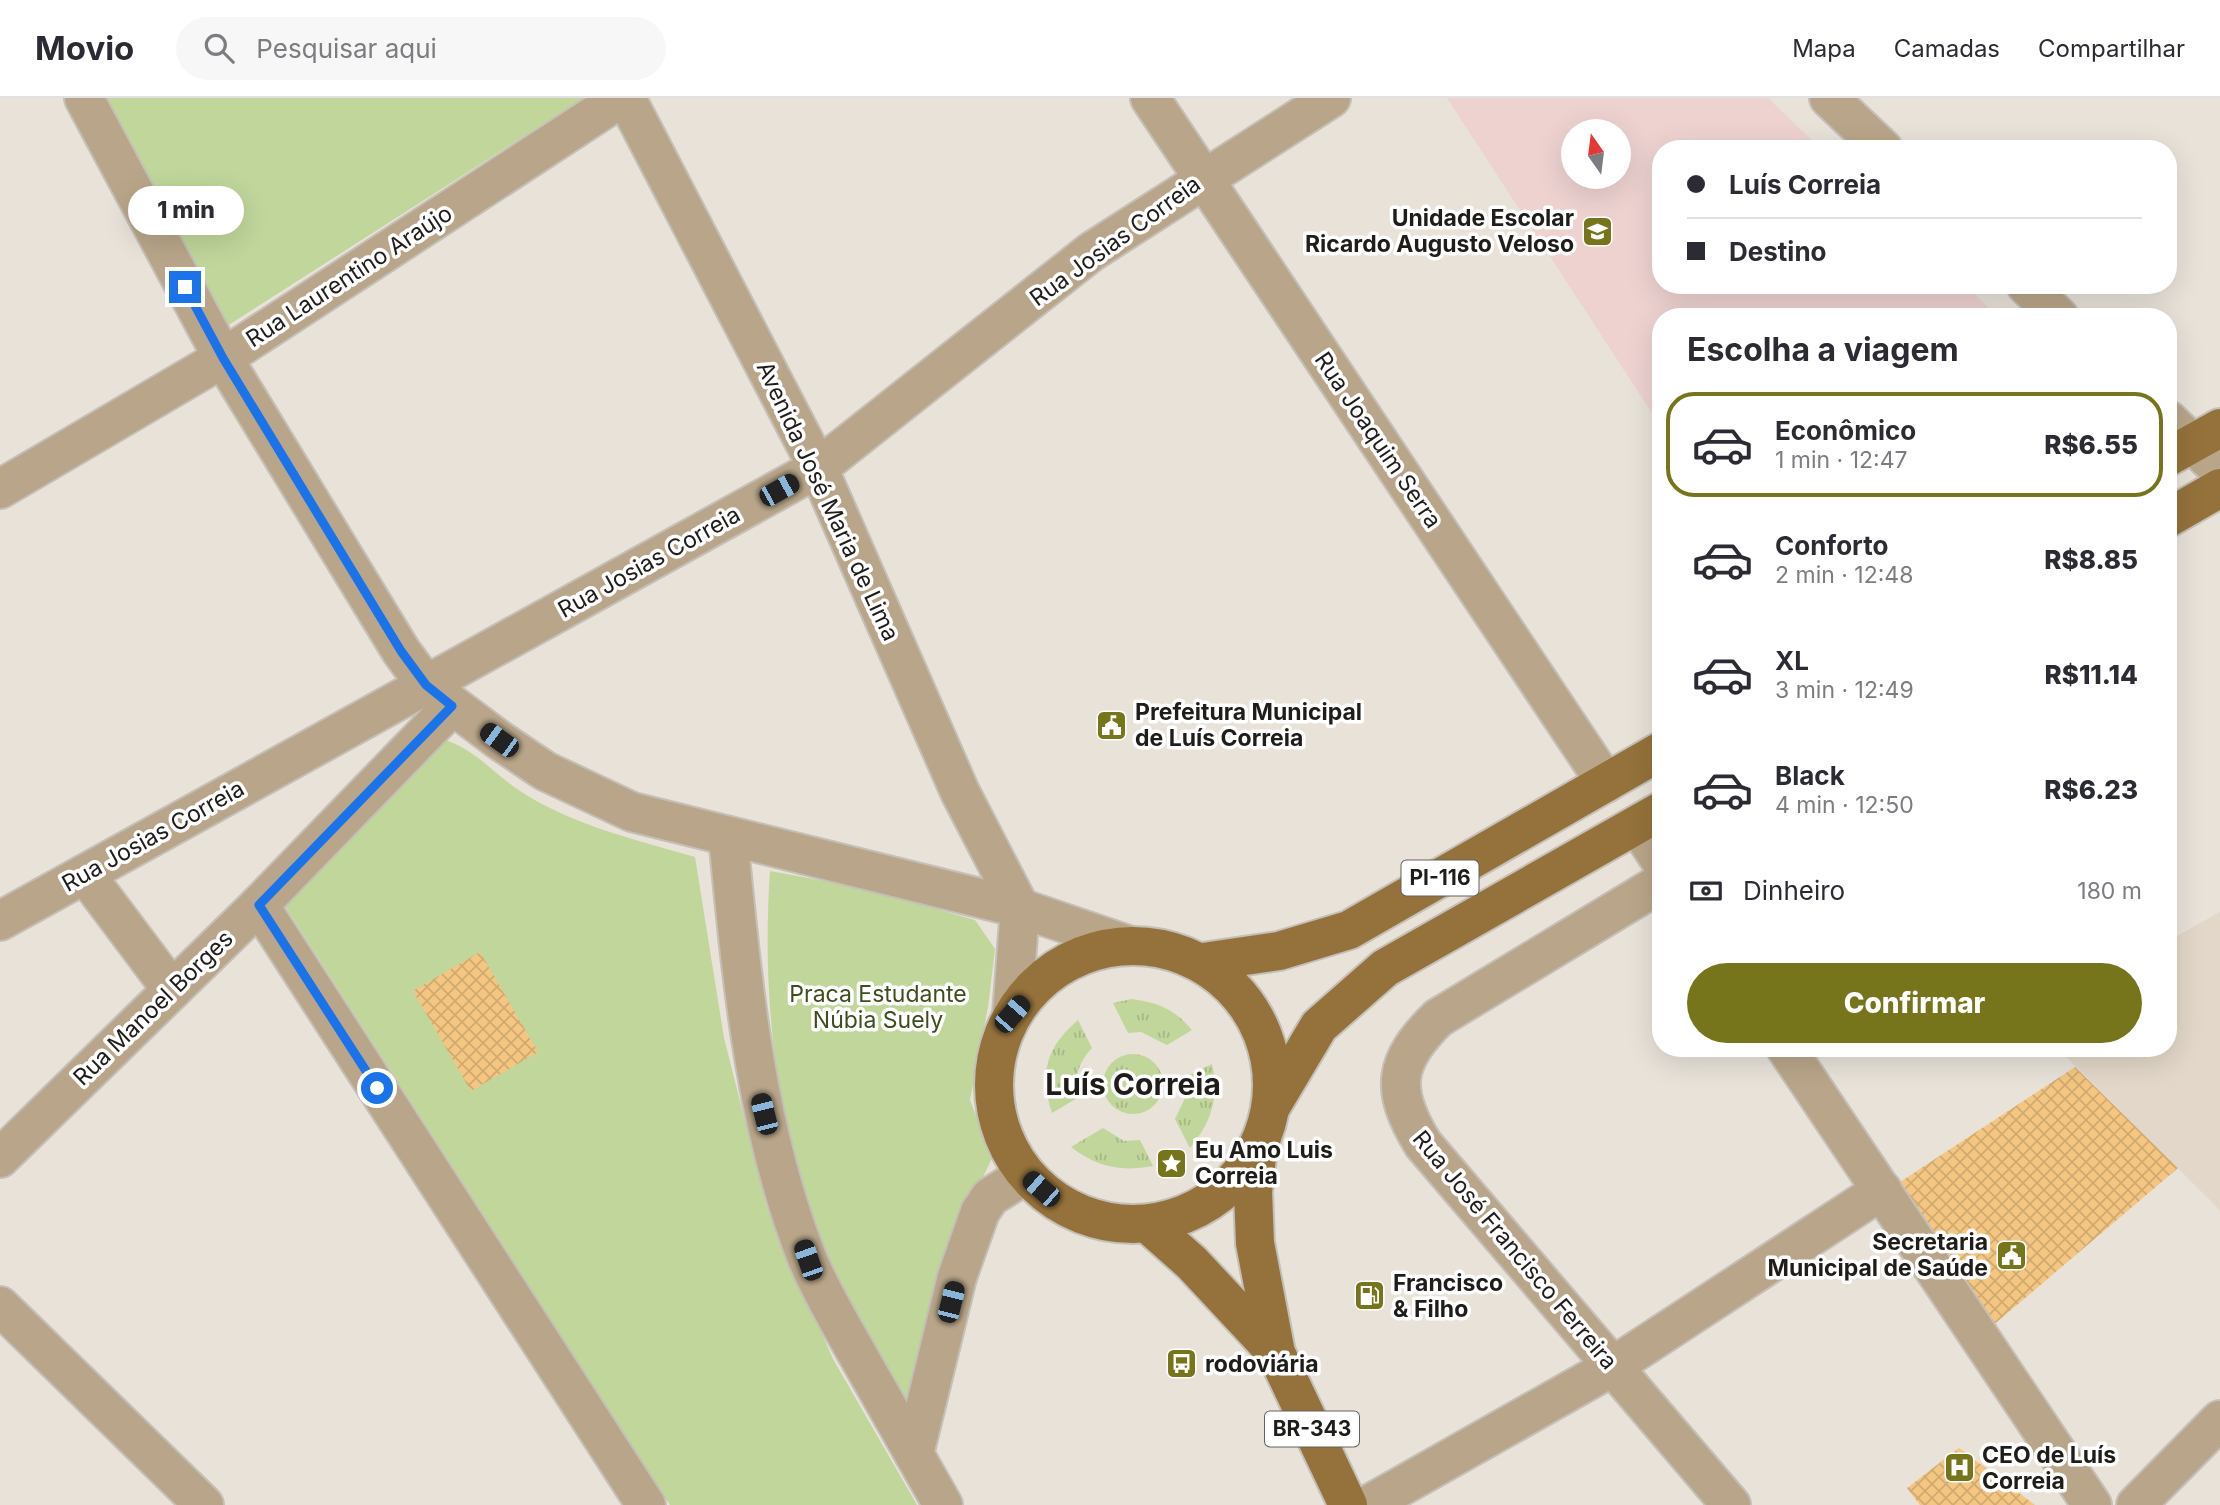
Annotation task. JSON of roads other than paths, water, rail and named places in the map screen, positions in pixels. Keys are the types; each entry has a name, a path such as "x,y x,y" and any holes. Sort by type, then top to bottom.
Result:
{"main road":[{"path":"2177,513 2220,488"},
{"name":"PI-116","path":"1203,962 1279,951 1349,930 1652,756"},
{"name":"PI-116","path":"1271,1107 1319,1026 1385,968 1649,818"},
{"path":"1259,1146 1231,1184 1193,1211 1148,1224 1101,1222 1058,1203 1025,1175 1003,1139 993,1097 996,1055 1012,1014 1043,979 1084,954 1130,946 1171,951 1203,962 1240,995 1261,1029 1272,1068 1271,1107 1259,1146 1253,1192 1255,1243 1276,1353"},
{"path":"1148,1224 1192,1263 1276,1353"},
{"name":"BR-343","path":"1276,1353 1349,1504"}],"street":[{"path":"84,98 223,358 401,651 439,695 545,771 632,812 1020,908 1130,946"},
{"name":"Rua Laurentino Araújo","path":"0,489 223,358 621,98"},
{"name":"Avenida José Maria de Lima","path":"626,98 818,468 960,792 1020,908"},
{"name":"Rua Joaquim Serra","path":"1150,98 1606,783"},
{"name":"Rua Josias Correia","path":"0,921 85,874 439,695 818,468 1091,252 1331,98"},
{"path":"1829,98 1873,140"},
{"path":"2035,294 2050,308"},
{"path":"2187,437 2220,470"},
{"name":"Rua Manoel Borges","path":"0,1158 259,905 439,695"},
{"path":"728,836 741,965 759,1093 790,1210 808,1260 828,1301 943,1505"},
{"path":"85,874 172,990"},
{"name":"Rua José Francisco Ferreira","path":"1652,888 1438,1017 1416,1040 1404,1065 1400,1089 1405,1114 1423,1144 1731,1505"},
{"path":"259,905 646,1505"},
{"path":"1012,1014 1020,908"},
{"path":"1792,1057 2092,1505"},
{"path":"914,1454 957,1277 980,1212 990,1197 1025,1175"},
{"path":"1349,1504 1612,1367 1882,1190"},
{"path":"0,1306 204,1505"},
{"path":"2136,1505 2220,1420"}],"place":[{"name":"Unidade Escolar Ricardo Augusto Veloso","path":"1597,231"},
{"name":"Prefeitura Municipal de Luís Correia","path":"1112,725"},
{"name":"Eu Amo Luis Correia","path":"1172,1163"},
{"name":"Secretaria Municipal de Saúde","path":"2011,1255"},
{"name":"Francisco & Filho","path":"1370,1296"},
{"name":"rodoviária","path":"1182,1364"},
{"name":"CEO de Luís Correia","path":"1959,1468"}],"district":[{"name":"Luís Correia","path":"1133,1085"}],"park label":[{"name":"Praca Estudante Núbia Suely","path":"878,1007"}]}
